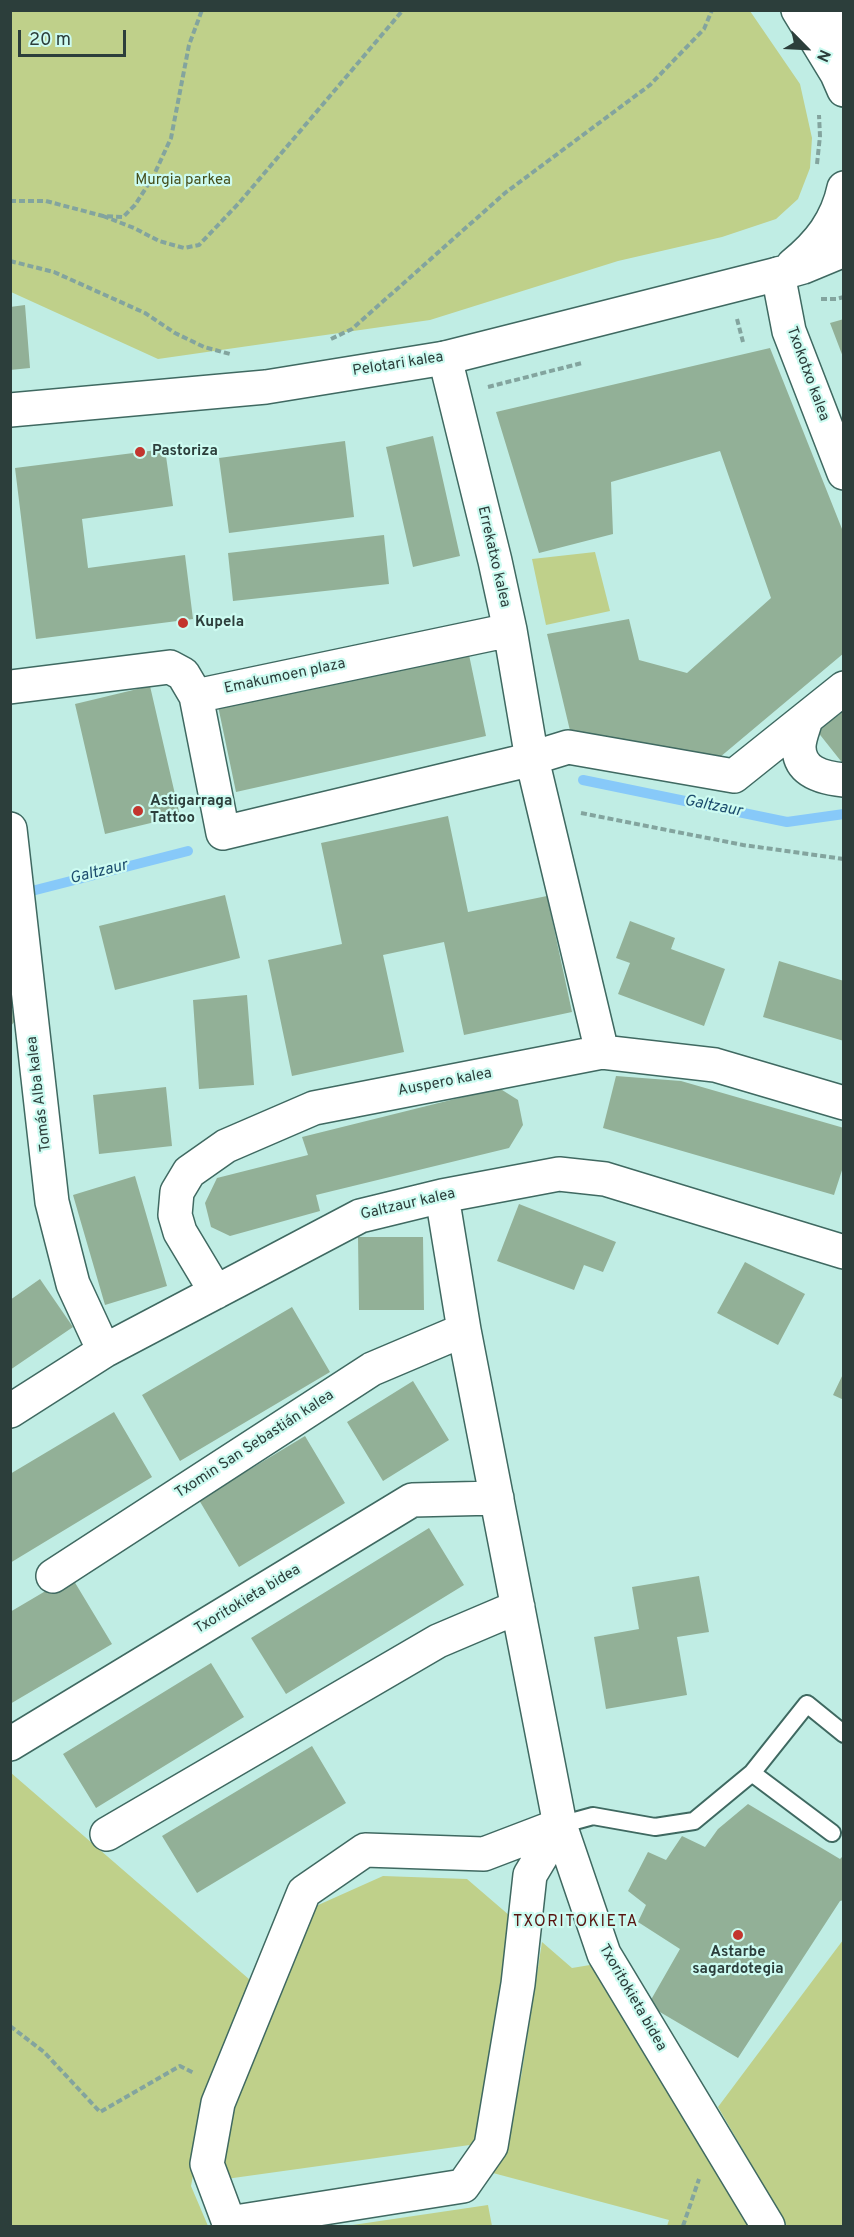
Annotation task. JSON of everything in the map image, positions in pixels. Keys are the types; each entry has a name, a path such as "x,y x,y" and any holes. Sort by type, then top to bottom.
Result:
{"street":[{"path":"798,10 837,74 843,90"},
{"path":"828,10 843,36"},
{"name":"Pelotari kalea","path":"778,273 791,266 815,246 834,218 843,188"},
{"name":"Pelotari kalea","path":"10,410 266,387 444,358 803,267 843,250"},
{"name":"Txokotxo kalea","path":"778,273 789,331 843,473"},
{"name":"Errekatxo kalea","path":"444,358 495,561 510,630 532,759 602,1052"},
{"name":"Emakumoen plaza","path":"196,696 510,630"},
{"path":"10,687 170,667 183,675 196,696 223,833 532,759 568,747 734,777 843,688"},
{"path":"806,718 799,746 801,759 809,771 826,778 843,780"},
{"name":"Tomás Alba kalea","path":"10,829 52,1202 73,1284 104,1351"},
{"name":"Auspero kalea","path":"216,1292 180,1232 175,1215 177,1192 189,1172 226,1146 314,1108 602,1052 715,1065 843,1102"},
{"name":"Galtzaur kalea","path":"10,1411 104,1351 360,1216 442,1196 559,1174 605,1179 843,1252"},
{"name":"Txoritokieta bidea","path":"442,1196 465,1330 560,1825 604,1954 768,2226"},
{"name":"Txomin San Sebastián kalea","path":"53,1576 372,1369 465,1330"},
{"name":"Txoritokieta bidea","path":"10,1744 412,1500 497,1497"},
{"path":"107,1834 438,1641 518,1607"},
{"path":"560,1825 530,1875 519,1984 491,2146 463,2186 229,2223 207,2164 218,2103 304,1892 365,1850 484,1854 560,1825"}],"lane":[{"path":"560,1825 593,1816 655,1827 694,1821 752,1773 807,1704 843,1734"},
{"path":"752,1773 832,1833"}],"path":[{"path":"103,216 123,217 135,205 153,177 171,138 189,45 201,10"},
{"path":"10,201 46,201 103,216 159,241 184,248 199,245 239,203 403,10"},
{"path":"328,341 352,329 505,193 650,85 704,29 712,10"},
{"path":"817,169 819,114"},
{"path":"10,261 54,272 145,314 175,333 204,346 234,355"},
{"path":"730,285 743,342"},
{"path":"543,806 743,844 843,859"},
{"path":"10,2026 44,2052 100,2112 180,2066 224,2089"}],"green space":[{"name":"Murgia parkea","path":"11,10 750,11 800,84 812,138 810,168 798,199 776,219 722,237 618,261 430,320 158,359 11,292"},
{"path":"595,552 610,611 546,625 532,559"},
{"path":"10,1772 257,1986 209,2091 191,2186 208,2226 11,2226"},
{"path":"383,1876 467,1879 517,1922 484,2143 226,2179 221,2141 229,2102 316,1906"},
{"path":"843,1940 843,2226 787,2226 718,2107"},
{"path":"542,1942 572,1968 596,1964 754,2226 667,2226 669,2220 493,2173 521,2077"},
{"path":"488,2205 492,2226 346,2226"}],"building":[{"path":"25,305 30,368 10,370 10,307"},
{"path":"844,319 844,357 843,357 830,323"},
{"path":"770,348 844,534 844,653 707,768 572,739 547,634 629,619 639,660 687,673 771,598 720,451 611,482 613,534 539,553 496,412"},
{"path":"433,436 460,556 413,567 386,447"},
{"path":"345,441 354,517 229,533 219,458"},
{"path":"165,449 173,506 82,519 88,568 185,555 193,619 36,639 15,468"},
{"path":"384,535 389,584 233,601 228,553"},
{"path":"468,650 486,736 236,792 218,706"},
{"path":"150,686 180,816 105,834 75,704"},
{"path":"844,711 844,765 817,731"},
{"path":"448,816 468,912 547,896 572,1012 464,1035 444,942 383,955 404,1052 292,1076 268,960 342,944 321,843"},
{"path":"225,895 240,958 115,990 99,926"},
{"path":"630,921 675,938 671,949 725,969 704,1026 618,994 630,963 616,958"},
{"path":"779,961 844,981 844,1041 763,1017"},
{"path":"247,995 254,1085 199,1089 193,1000"},
{"path":"10,1008 20,1015 10,1027"},
{"path":"616,1076 681,1081 844,1128 844,1164 834,1195 603,1128"},
{"path":"166,1087 172,1146 99,1154 93,1095"},
{"path":"499,1088 518,1100 523,1125 509,1148 316,1195 320,1211 230,1236 211,1227 205,1203 217,1178 308,1155 302,1137"},
{"path":"135,1176 167,1286 105,1305 73,1195"},
{"path":"519,1204 616,1242 603,1272 584,1265 574,1290 497,1261"},
{"path":"358,1237 423,1237 424,1310 359,1310"},
{"path":"745,1262 805,1294 778,1345 717,1313"},
{"path":"40,1279 73,1327 10,1370 10,1300"},
{"path":"292,1307 330,1372 180,1461 142,1395"},
{"path":"844,1372 844,1400 833,1395"},
{"path":"413,1381 449,1440 383,1481 347,1422"},
{"path":"114,1412 152,1477 10,1563 10,1474"},
{"path":"305,1436 345,1503 239,1567 199,1500"},
{"path":"429,1528 464,1585 286,1694 251,1638"},
{"path":"71,1576 112,1644 10,1704 10,1612"},
{"path":"699,1576 709,1632 677,1637 687,1695 606,1709 594,1637 639,1629 632,1587"},
{"path":"211,1663 244,1717 96,1808 63,1754"},
{"path":"312,1746 346,1803 197,1893 162,1836"},
{"name":"Astarbe sagardotegia","path":"748,1804 840,1859 844,1855 844,1900 840,1901 738,2058 648,2005 680,1949 638,1922 646,1905 628,1891 648,1852 666,1860 682,1836 705,1847 718,1829"}],"waterway":[{"name":"Galtzaur","path":"583,780 787,822 844,814"},
{"name":"Galtzaur","path":"20,894 188,851"}],"place":[{"name":"Pastoriza","path":"140,452"},
{"name":"Kupela","path":"183,623"},
{"name":"Astigarraga Tattoo","path":"138,811"},
{"name":"Astarbe sagardotegia","path":"738,1935"}],"district":[{"name":"TXORITOKIETA","path":"576,1923"}]}
